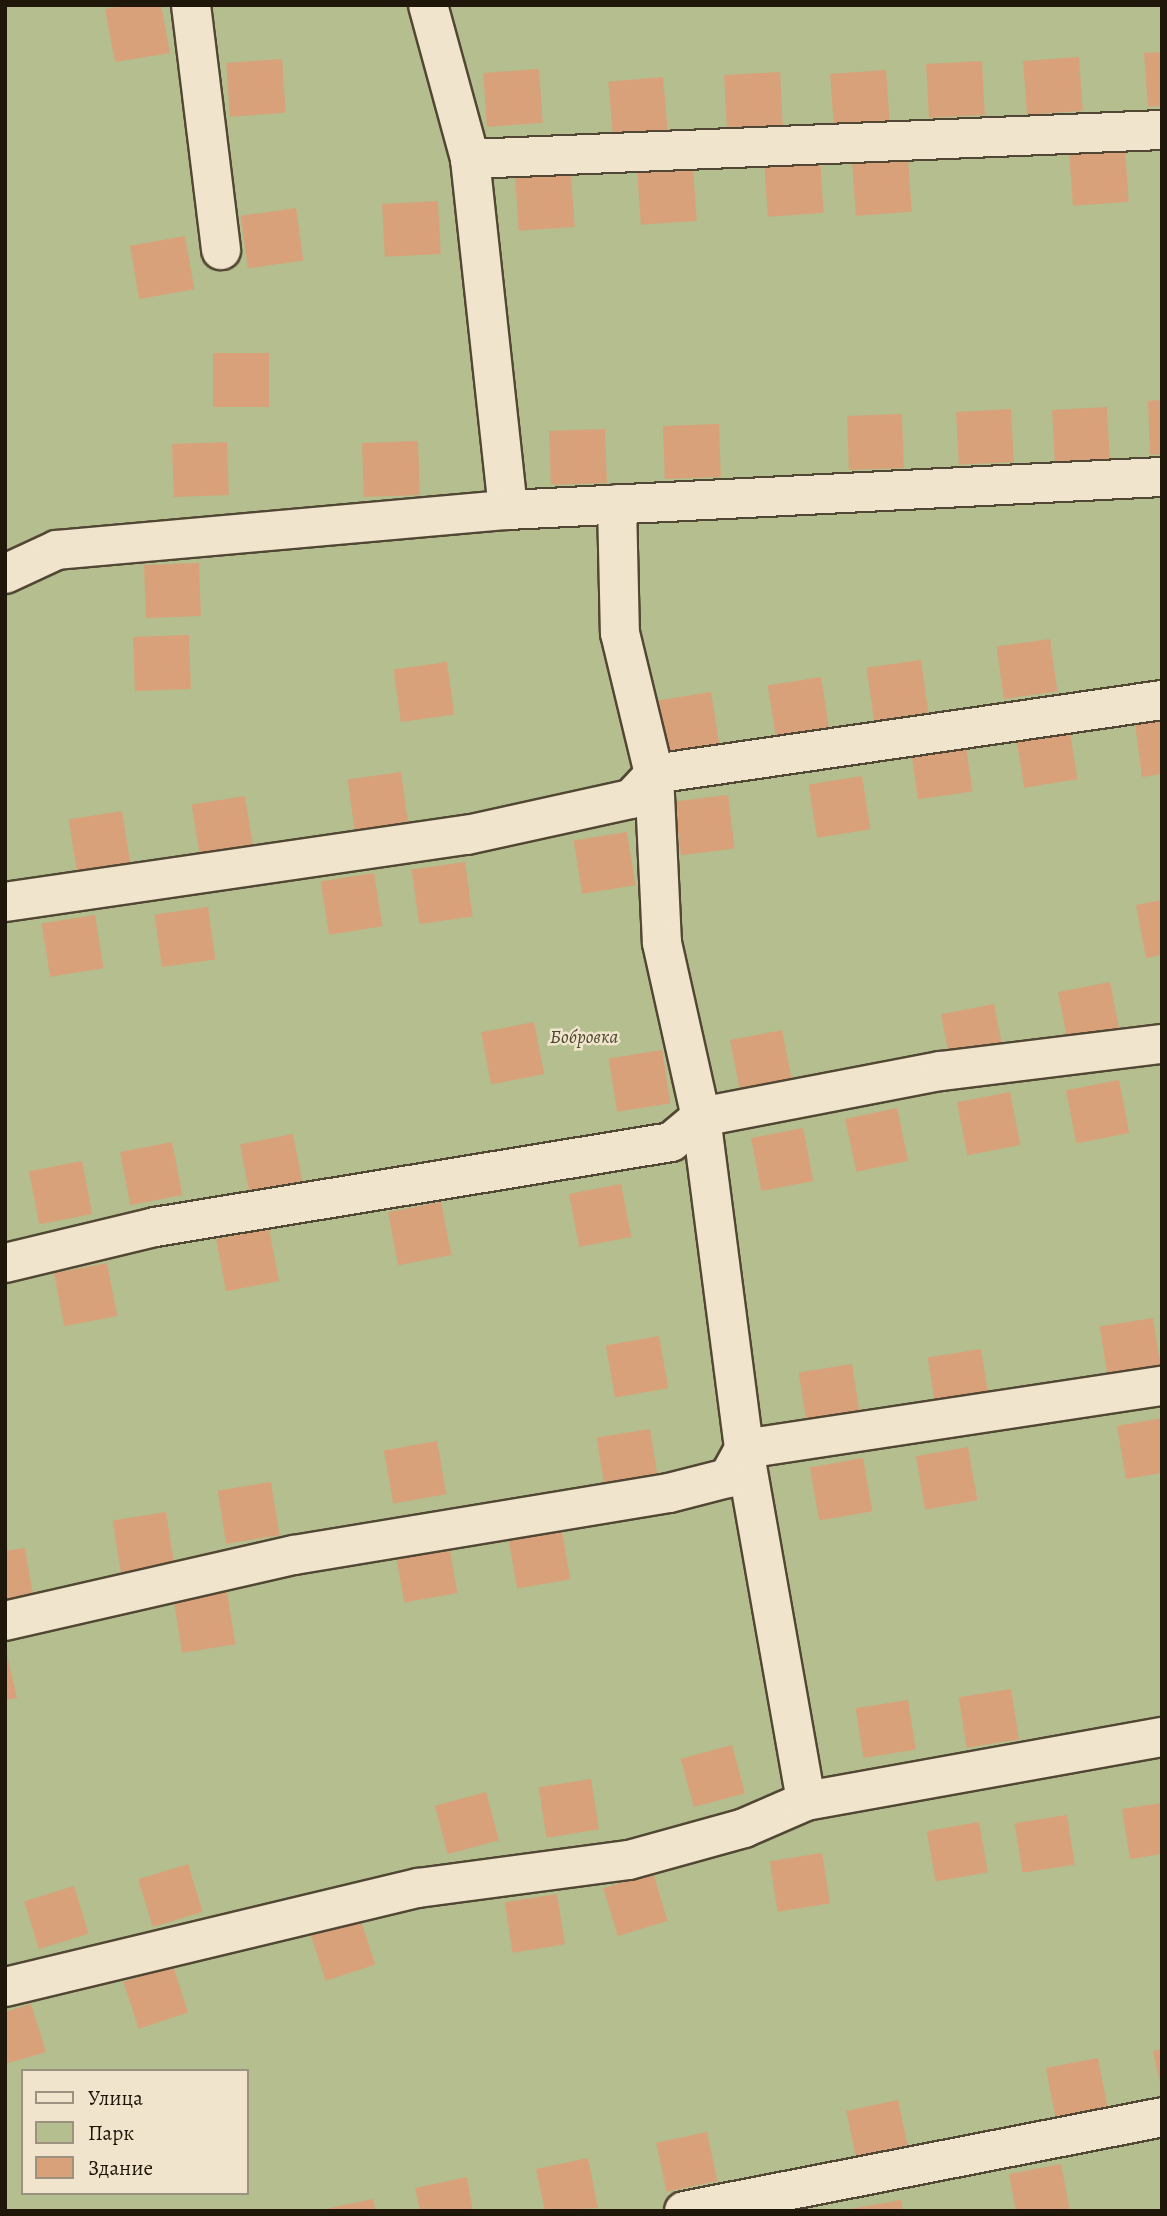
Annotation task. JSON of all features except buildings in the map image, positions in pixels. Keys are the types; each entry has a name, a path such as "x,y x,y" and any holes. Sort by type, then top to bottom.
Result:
{"street":[{"path":"191,5 221,250"},
{"path":"428,5 470,159 508,510"},
{"path":"470,159 1162,130"},
{"path":"5,574 57,550 508,510 1162,477"},
{"path":"617,504 620,633 654,774 662,943 701,1117 744,1449 806,1801"},
{"path":"5,902 467,835 631,799 654,774 1162,699"},
{"path":"5,1263 155,1227 671,1142 701,1117 941,1071 1162,1044"},
{"path":"744,1449 1162,1386"},
{"path":"5,1620 294,1555 669,1493 728,1478 744,1449"},
{"path":"5,1987 418,1888 629,1860 744,1828 806,1801 1162,1737"},
{"path":"684,2211 1162,2118"}],"green space":[{"name":"Бобровка","path":"5,5 1162,5 1162,2211 5,2211"}]}
